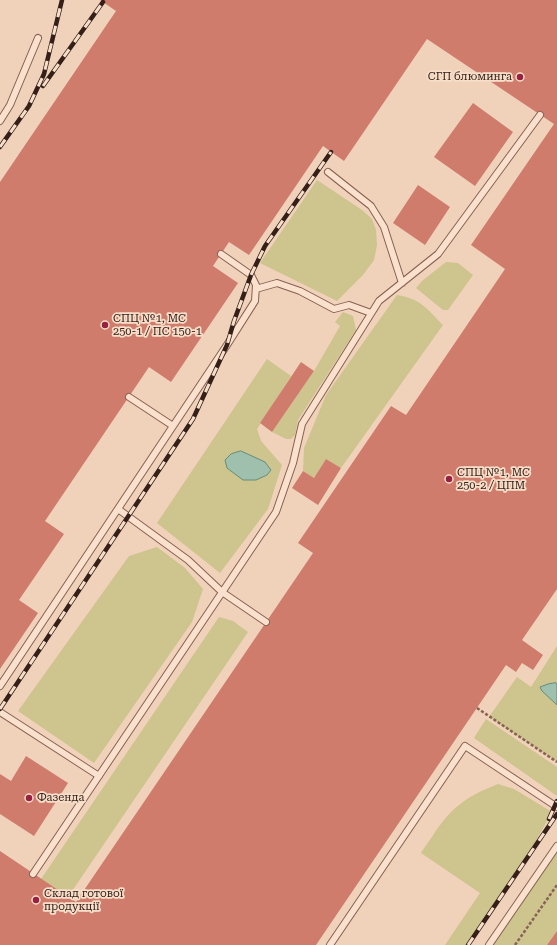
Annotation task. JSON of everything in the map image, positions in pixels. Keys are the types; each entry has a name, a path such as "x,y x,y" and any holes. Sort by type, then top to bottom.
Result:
{"lane":[{"path":"0,121 10,105 38,38"},
{"path":"33,874 276,512 293,463 302,424 379,301 438,254 540,115"},
{"path":"328,172 371,206 384,227 402,283"},
{"path":"0,686 255,301 256,285 251,275 221,254"},
{"path":"256,289 277,283 300,291 334,309 349,305 372,313"},
{"path":"129,397 172,426"},
{"path":"118,509 188,560 222,592 266,622"},
{"path":"0,712 99,776"},
{"path":"330,945 465,746 557,807"},
{"path":"489,945 557,846"}],"path":[{"path":"477,708 557,762"},
{"path":"515,945 557,884"}],"shaded area":[{"path":"317,180 362,210 372,219 376,230 377,245 374,260 363,275 337,301 260,263"},
{"path":"446,262 458,263 473,275 448,310 443,310 416,288 422,281"},
{"path":"397,295 412,299 423,305 443,325 341,468 326,459 314,478 303,471 304,448 326,395"},
{"path":"343,312 353,316 356,330 298,420 295,435 291,439 286,439 272,432 314,371 340,326 335,322"},
{"path":"267,359 291,376 257,429 261,441 282,465 268,509 220,573 157,523"},
{"path":"241,451 265,462 271,470 267,475 256,480 243,480 227,468 225,460 231,454"},
{"path":"157,547 185,568 203,589 192,622 94,763 18,711 129,556"},
{"path":"219,617 233,621 248,632 68,897 41,879"},
{"path":"557,646 557,762 489,717 517,677 531,687"},
{"path":"556,683 557,705 542,691 540,687"},
{"path":"486,719 557,767 557,796 474,738"},
{"path":"498,784 514,789 552,812 523,864 468,945 445,945 480,893 421,853 435,832 455,808 470,797"},
{"path":"557,845 557,931 547,945 488,945"}],"building":[{"path":"100,0 557,0 557,589 522,640 543,655 533,670 522,663 516,672 506,665 316,945 0,945 0,851 76,902 313,553 298,543 391,406 406,415 505,269 471,245 554,124 427,39 344,161 323,146 249,255 229,242 213,266 238,283 171,382 149,367 45,521 64,534 19,600 38,613 0,669 0,182 116,11"},
{"path":"473,103 513,132 475,186 434,157"},
{"path":"418,185 450,207 425,245 393,223"},
{"path":"301,362 314,371 272,432 260,423"},
{"path":"326,459 341,468 318,505 292,488 303,471 314,478"},
{"name":"Фазенда","path":"26,756 68,783 34,836 0,814 0,774 11,781"},
{"path":"557,931 557,945 547,945"}],"railway":[{"path":"0,147 29,106 44,74 62,0"},
{"path":"43,86 103,2"},
{"path":"0,709 193,419 227,345 251,275 265,246 331,152"},
{"path":"549,819 557,801"},
{"path":"468,945 557,814"}],"place":[{"name":"СГП блюминга","path":"520,77"},
{"name":"СПЦ №1, МС 250-1 / ПС 150-1","path":"105,325"},
{"name":"СПЦ №1, МС 250-2 / ЦПМ","path":"449,479"},
{"name":"Фазенда","path":"29,798"},
{"name":"Склад готової продукції","path":"36,900"}]}
